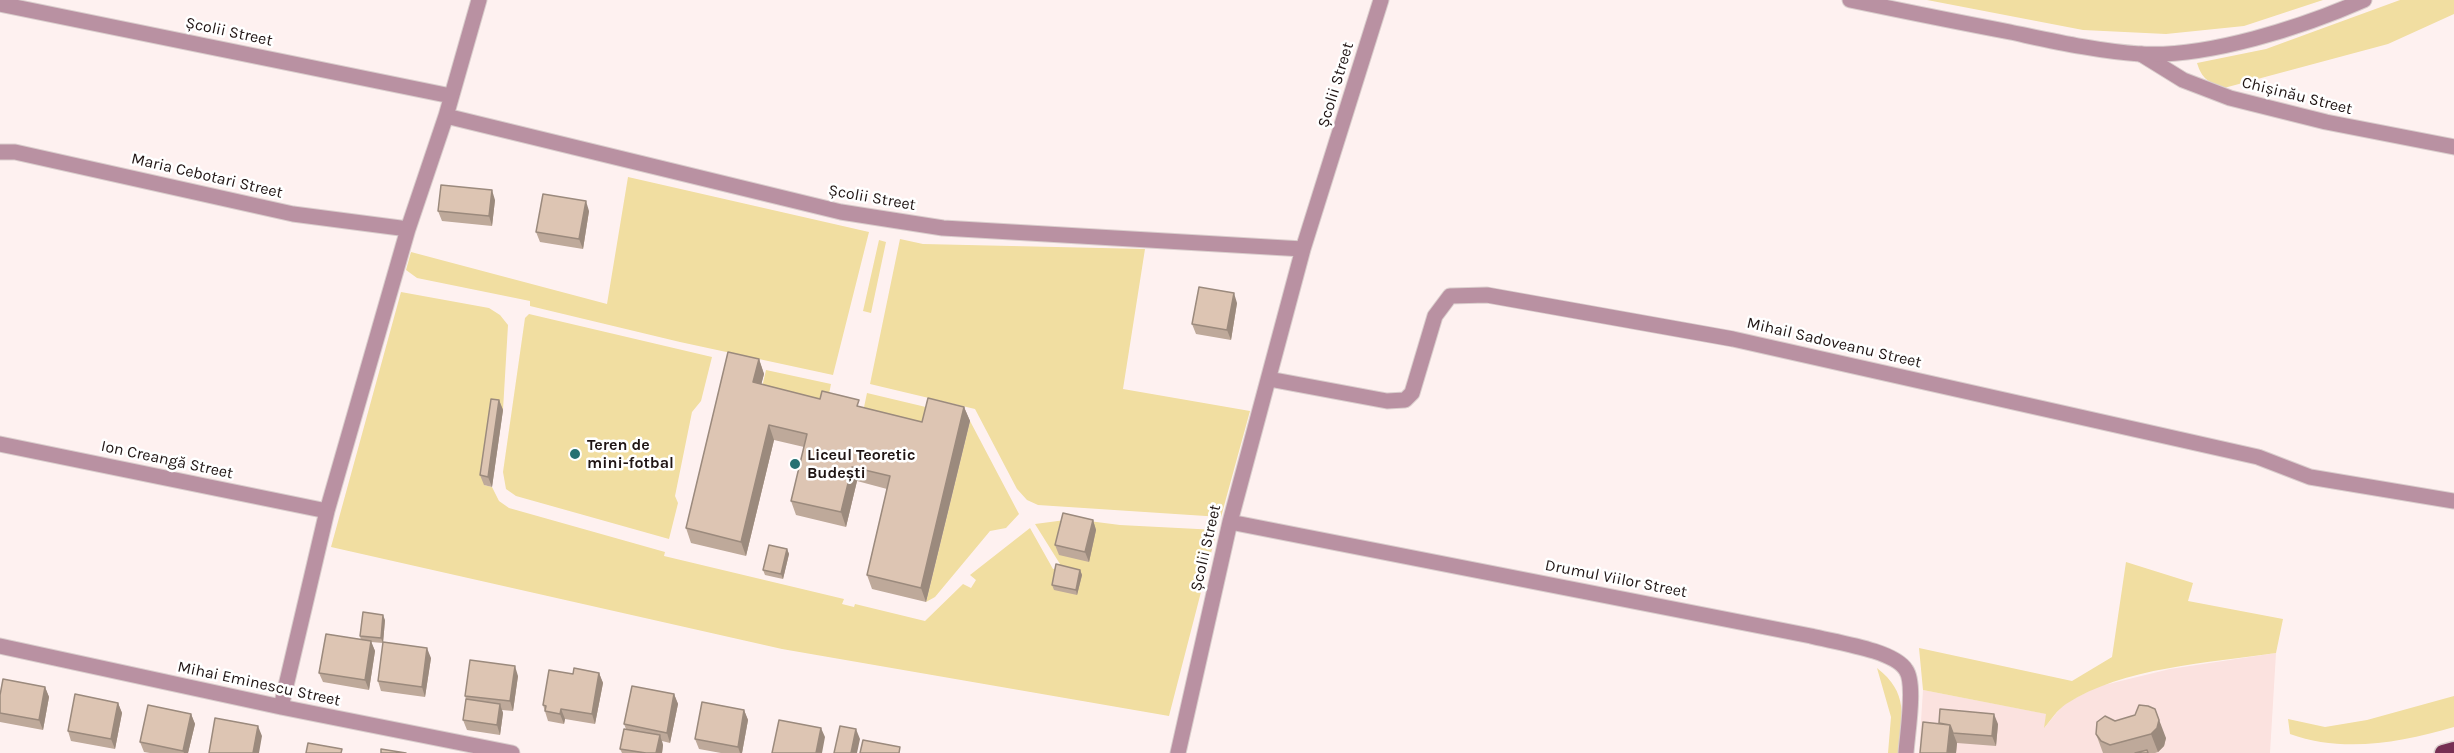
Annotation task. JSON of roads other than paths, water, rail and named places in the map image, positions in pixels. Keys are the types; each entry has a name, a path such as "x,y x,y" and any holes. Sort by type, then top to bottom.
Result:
{"highway":[{"path":"2443,753 2454,750"}],"street":[{"path":"281,707 327,511 408,229 446,116 479,0"},
{"name":"Școlii Street","path":"1178,753 1230,522 1303,249 1381,0"},
{"name":"Chișinău Street","path":"1850,0 2059,42 2141,54 2196,50 2270,34 2333,14 2364,0"},
{"name":"Școlii Street","path":"0,4 452,96"},
{"name":"Chișinău Street","path":"2141,54 2183,80 2229,98 2326,122 2454,147"},
{"name":"Școlii Street","path":"446,116 841,212 870,217 943,228 1303,249"},
{"name":"Maria Cebotari Street","path":"0,152 15,152 293,214 408,229"},
{"name":"Mihail Sadoveanu Street","path":"1269,379 1387,401 1405,400 1412,393 1435,316 1450,296 1487,295 1732,339 2258,457 2310,477 2454,501"},
{"name":"Ion Creangă Street","path":"0,444 327,511"},
{"name":"Drumul Viilor Street","path":"1230,522 1811,636 1883,654 1897,660 1907,670 1910,692 1906,753"},
{"name":"Mihai Eminescu Street","path":"0,646 281,707 512,753"}],"place":[{"name":"Teren de mini-fotbal","path":"575,454"},
{"name":"Liceul Teoretic Budești","path":"795,464"}]}
